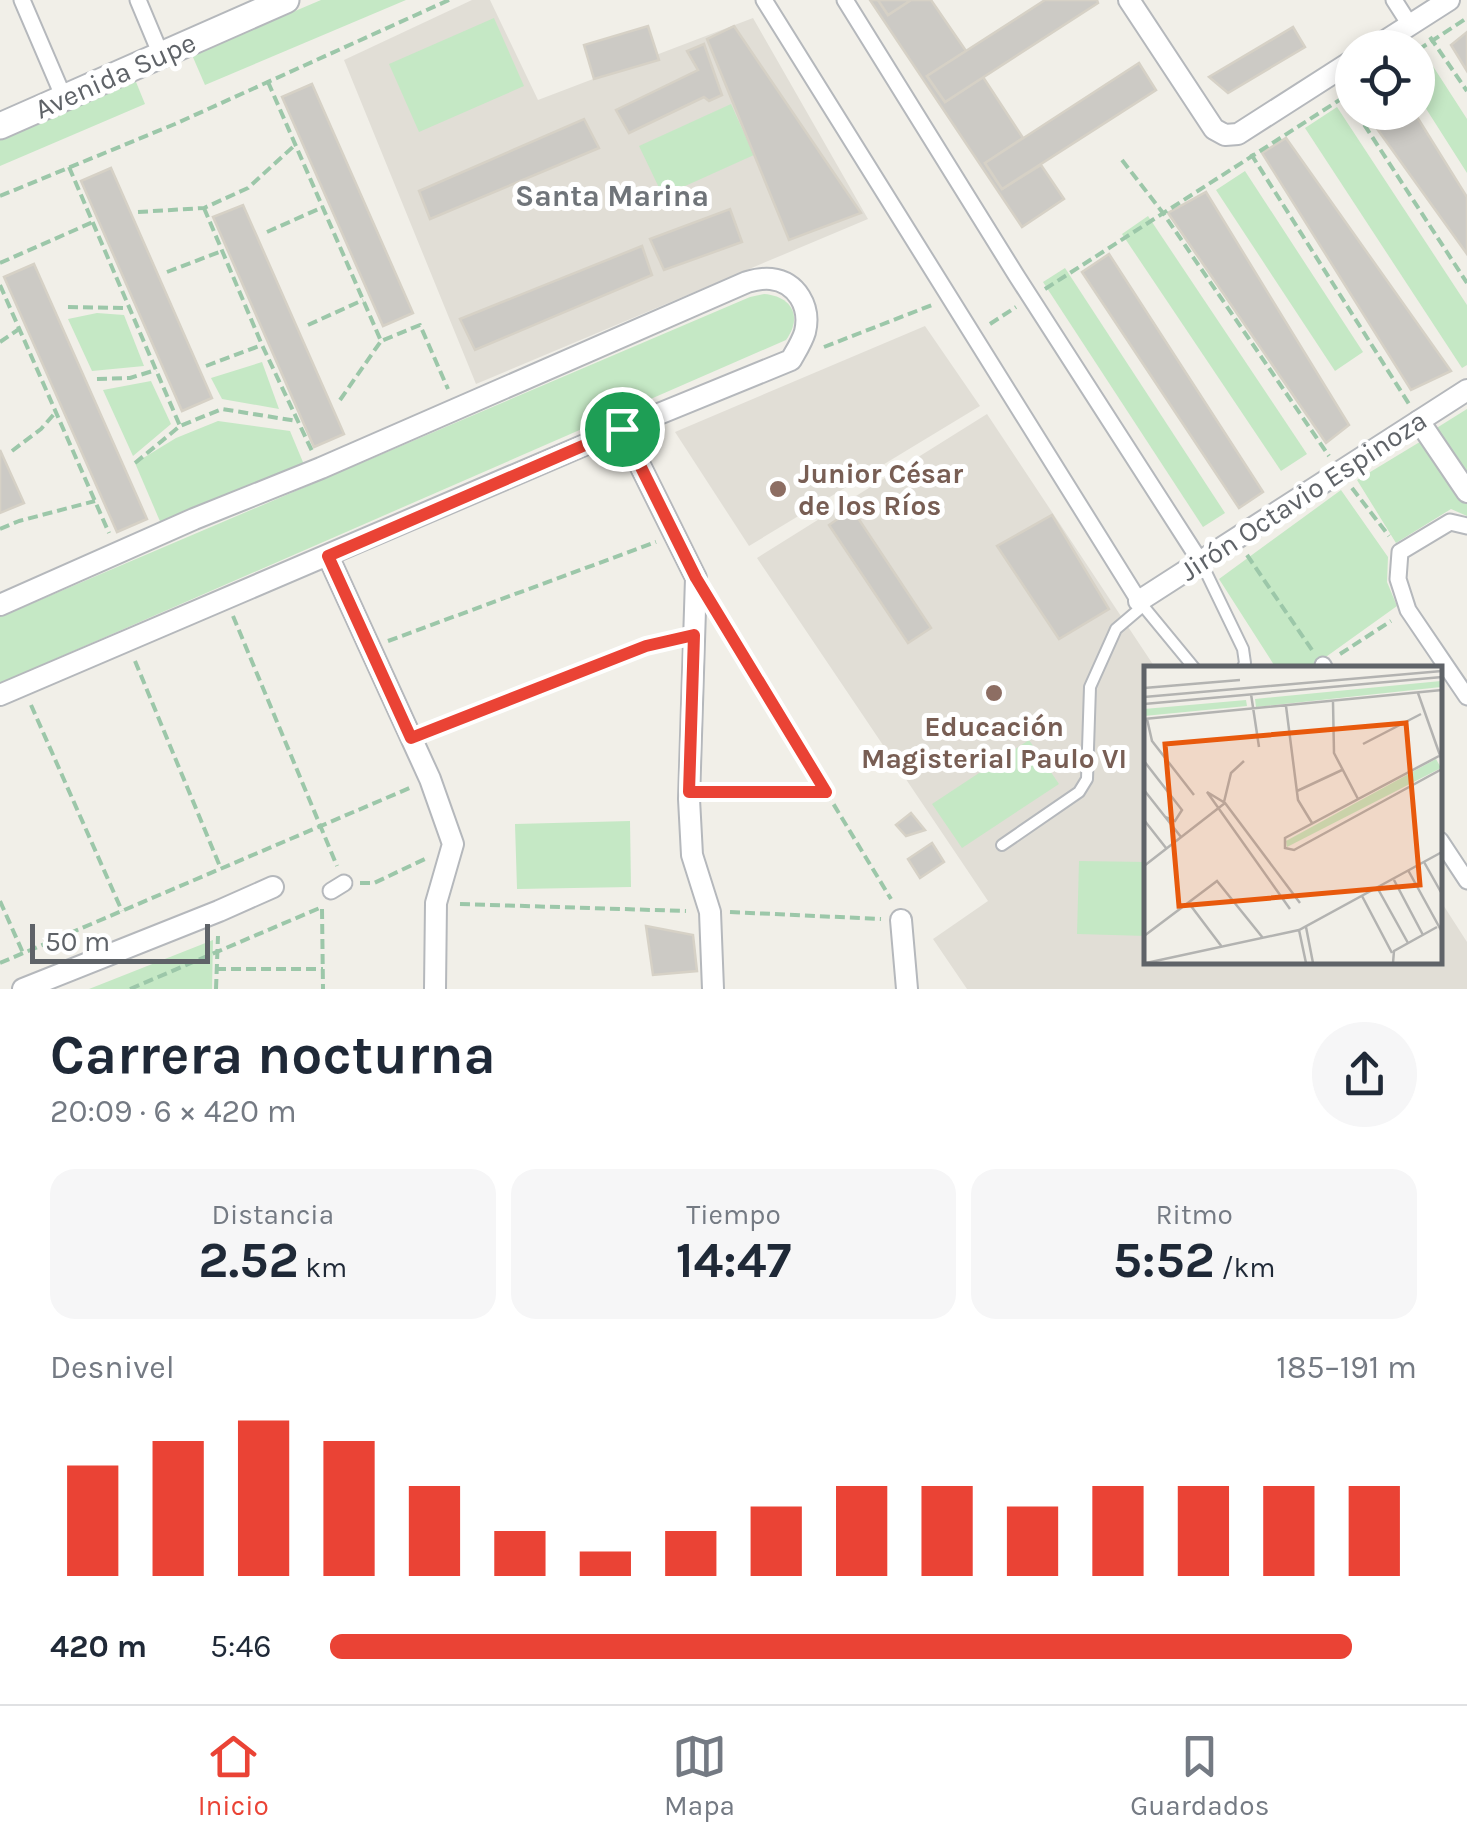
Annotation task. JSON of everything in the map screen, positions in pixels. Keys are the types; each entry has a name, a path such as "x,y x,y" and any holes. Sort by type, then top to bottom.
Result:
{"street":[{"path":"22,0 64,98"},
{"path":"138,0 161,55"},
{"path":"764,0 1141,603"},
{"path":"844,0 1200,561"},
{"path":"1130,0 1214,129 1231,135 1335,71"},
{"path":"1394,0 1410,25"},
{"path":"1402,30 1449,0"},
{"name":"Avenida Supe","path":"0,126 269,3"},
{"path":"0,605 747,282 768,278 787,284 800,295 806,328 790,360 0,696"},
{"name":"Jirón Octavio Espinoza","path":"1141,603 1467,390"},
{"path":"1419,421 1467,492"},
{"path":"622,429 696,578 689,792 692,854 710,912 713,989"},
{"path":"1467,526 1450,522 1400,552 1398,579 1408,610 1467,698"},
{"path":"328,556 430,779 453,844 436,903 435,989"},
{"path":"1442,843 1467,881"},
{"path":"23,989 220,912 273,887"},
{"path":"902,920 907,989"}],"lane":[{"path":"1200,561 1243,649 1244,666"},
{"path":"1002,845 1079,792 1087,778 1090,687 1116,629 1141,603 1193,666"},
{"path":"411,738 646,646 694,635"}],"path":[{"path":"0,196 175,124 449,0"},
{"path":"1435,38 1467,18"},
{"path":"1410,25 1419,30"},
{"path":"1435,41 1467,90"},
{"path":"268,82 382,342"},
{"path":"973,335 1335,103"},
{"path":"1368,130 1467,283"},
{"path":"1231,135 1252,156 1419,421"},
{"path":"138,212 204,208 248,188 295,145"},
{"path":"1122,160 1400,552"},
{"path":"70,167 180,426"},
{"path":"268,232 323,207"},
{"path":"204,208 320,468"},
{"path":"0,264 93,222"},
{"path":"167,272 222,250"},
{"path":"0,285 118,553"},
{"path":"790,360 950,298"},
{"path":"308,325 362,300"},
{"path":"68,307 130,308"},
{"path":"340,400 382,342 420,325 457,408"},
{"path":"0,342 19,329"},
{"path":"206,366 262,345"},
{"path":"97,379 130,378 156,370"},
{"path":"135,463 180,426 222,409 298,421"},
{"path":"12,452 56,413"},
{"path":"0,529 95,501"},
{"path":"370,648 675,535"},
{"path":"1236,538 1323,666"},
{"path":"436,903 902,920 696,578"},
{"path":"226,598 321,827 338,887 374,882 402,872 453,844"},
{"path":"1325,666 1408,610"},
{"path":"127,642 221,869"},
{"path":"22,686 122,911"},
{"path":"0,963 430,779"},
{"path":"689,792 826,792"},
{"path":"0,901 23,953"},
{"path":"130,989 322,907 322,989"},
{"path":"216,989 220,912"},
{"path":"216,968 322,970"}],"shaded area":[{"path":"472,0 490,0 538,100 753,18 868,219 476,384 344,60"},
{"name":"Junior César de los Ríos","path":"925,326 980,406 749,546 675,432"},
{"path":"987,414 1154,666 1144,666 1144,964 1442,964 1442,903 1467,942 1467,989 967,989 933,939 988,901 757,558"}],"green space":[{"path":"321,0 406,0 205,85 192,55"},
{"path":"494,18 524,86 419,132 389,64"},
{"path":"1435,69 1467,119 1467,173 1435,123"},
{"path":"134,77 145,104 0,166 0,134"},
{"path":"731,104 754,155 663,196 639,146"},
{"path":"1335,108 1335,130 1352,130 1467,305 1467,365 1462,368 1305,128"},
{"path":"1245,171 1363,352 1335,371 1216,190"},
{"path":"1148,216 1307,454 1281,471 1122,234"},
{"path":"1065,268 1225,513 1203,527 1043,282"},
{"path":"764,294 782,299 792,309 794,323 786,340 0,683 0,617"},
{"path":"97,313 124,315 144,366 92,371 68,319"},
{"path":"262,362 279,409 222,399 211,378"},
{"path":"151,381 171,424 133,456 103,390"},
{"path":"1467,409 1467,479 1435,429"},
{"path":"218,421 290,431 305,467 162,526 135,463 176,438"},
{"path":"1428,437 1467,501 1467,516 1451,509 1396,543 1357,480"},
{"path":"1341,490 1388,557 1387,582 1397,606 1313,666 1274,665 1219,579"},
{"path":"1029,740 1059,784 962,848 932,804"},
{"path":"630,821 631,887 517,889 515,824"},
{"path":"1079,861 1144,862 1144,936 1077,934"},
{"path":"213,940 212,989 89,989"}],"building":[{"path":"870,0 878,0 888,15 911,0 931,0 966,51 927,76 945,102 983,77 1023,138 985,163 1002,189 1041,165 1064,199 1022,227"},
{"path":"878,0 911,0 888,15"},
{"path":"1045,0 1098,3 945,102 927,76"},
{"path":"648,26 659,60 594,79 584,45"},
{"path":"734,26 861,213 789,240 707,39"},
{"path":"1293,27 1305,47 1228,93 1209,77"},
{"path":"1467,32 1467,71 1451,45"},
{"path":"704,44 722,95 709,101 704,97 629,133 616,110 698,70 687,51"},
{"path":"1139,63 1156,90 1002,189 985,163"},
{"path":"312,84 413,313 383,326 282,97"},
{"path":"584,119 599,148 430,219 419,191"},
{"path":"1378,130 1425,130 1467,197 1467,254"},
{"path":"1286,138 1451,371 1411,390 1262,153"},
{"path":"111,168 212,398 182,411 81,181"},
{"path":"1206,192 1349,425 1326,443 1168,213"},
{"path":"243,205 344,434 314,447 213,217"},
{"path":"730,209 742,242 664,270 650,239"},
{"path":"642,246 652,275 475,350 460,319"},
{"path":"1109,254 1263,492 1239,508 1082,272"},
{"path":"34,264 147,519 117,532 4,277"},
{"path":"0,450 24,503 0,513"},
{"path":"852,509 931,628 908,643 829,525"},
{"path":"1052,515 1109,609 1059,639 997,546"},
{"path":"911,813 925,830 906,836 896,825"},
{"path":"932,843 944,862 920,878 908,859"},
{"path":"646,926 693,935 697,971 653,975"}],"place":[{"name":"Junior César de los Ríos","path":"778,489"},
{"name":"Educación Magisterial Paulo VI","path":"994,693"}],"district":[{"name":"Santa Marina","path":"612,196"}],"route":[{"path":"622,429 696,578 826,792 689,792 694,635 646,646 411,738 328,556 622,429"}]}
